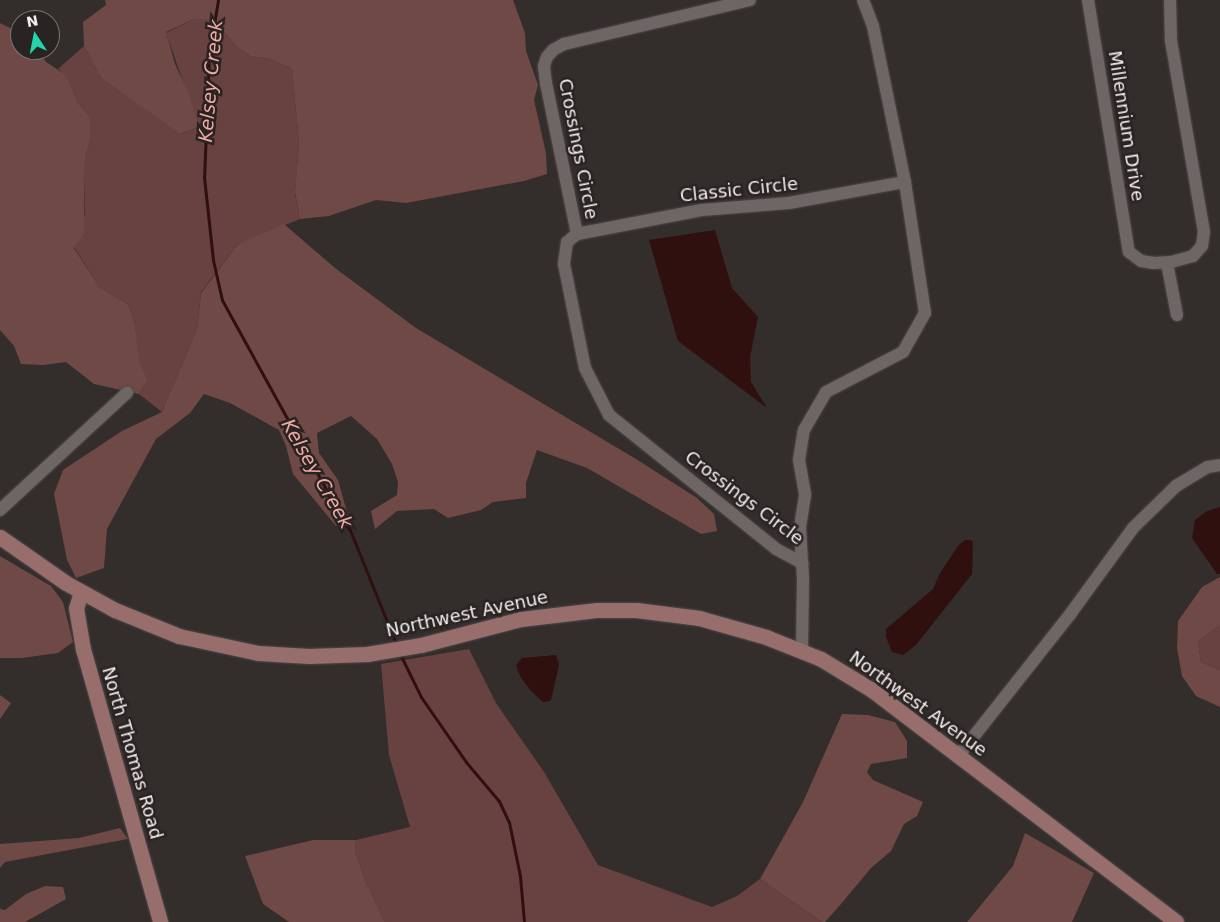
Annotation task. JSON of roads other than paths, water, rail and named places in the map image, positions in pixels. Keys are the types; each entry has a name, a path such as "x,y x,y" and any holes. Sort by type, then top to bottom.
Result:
{"street":[{"name":"Crossings Circle","path":"750,0 564,44 553,50 544,66 577,234 567,242 564,264 584,368 609,415 776,548 802,563"},
{"name":"Crossings Circle","path":"802,651 800,528 805,494 798,460 804,430 826,392 903,352 925,313 904,182 874,26 863,0"},
{"name":"Millennium Drive","path":"1088,0 1127,243 1132,256 1141,261 1166,263"},
{"path":"1170,0 1171,40 1204,232 1202,246 1193,256 1166,263 1177,315"},
{"name":"Classic Circle","path":"577,234 702,210 789,203 904,182"},
{"path":"0,510 127,393"},
{"path":"959,755 1072,613 1133,528 1176,486 1208,467 1220,465"},
{"name":"Northwest Avenue","path":"0,537 81,592 152,626 192,639 241,651 309,656 342,656 401,649 520,619 577,611 661,612 740,628 802,651 872,690 1176,922"},
{"name":"North Thomas Road","path":"81,592 76,608 83,649 160,922"}],"waterway":[{"name":"Kelsey Creek","path":"218,0 209,55 204,177 213,260 222,300 327,491 334,509 350,530 396,644"},
{"name":"Kelsey Creek","path":"399,652 421,697 466,762 499,801 509,822 520,876 524,922"}]}
